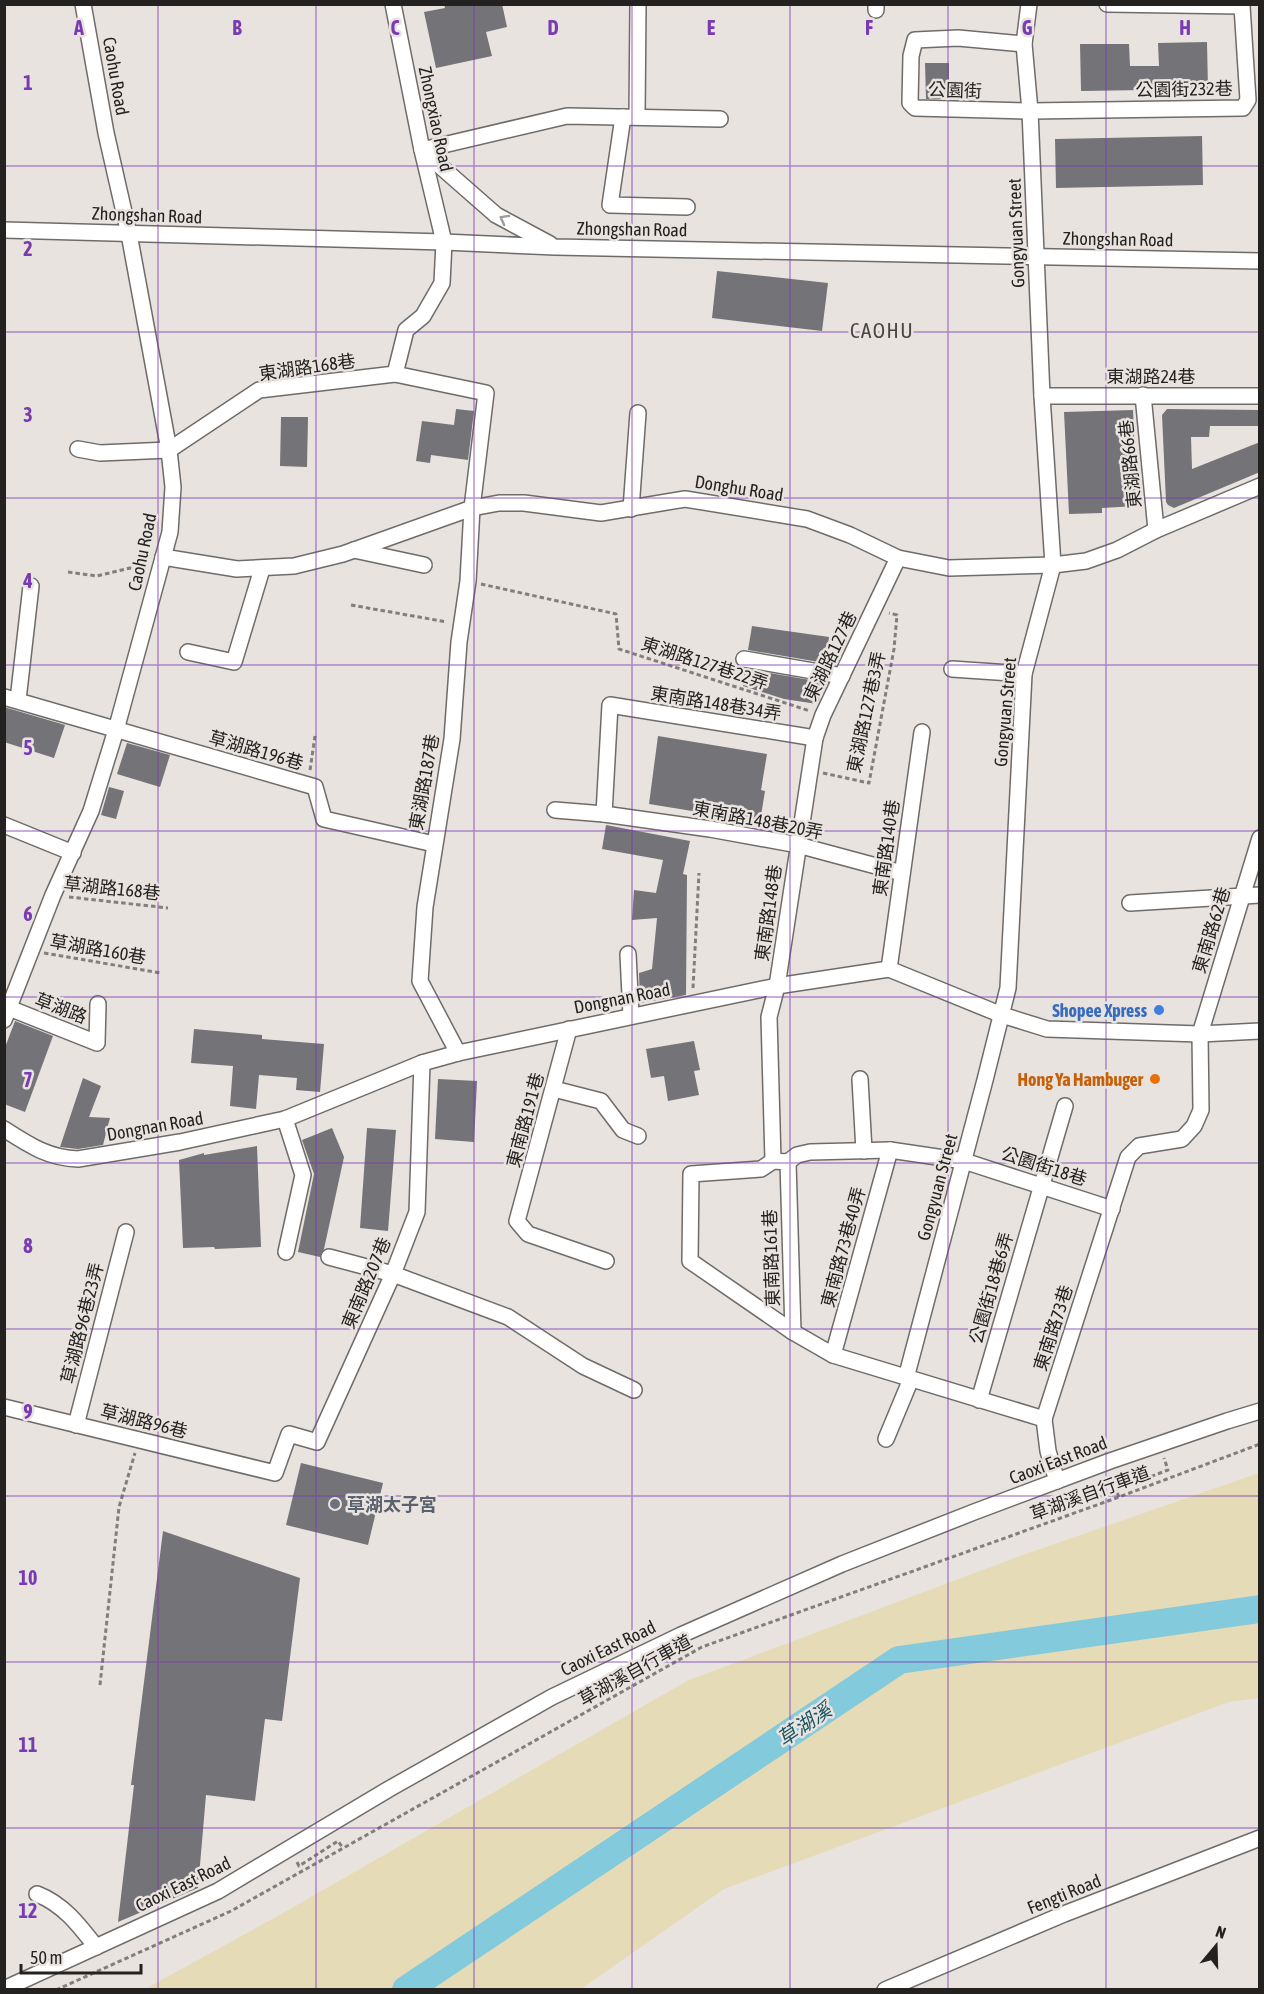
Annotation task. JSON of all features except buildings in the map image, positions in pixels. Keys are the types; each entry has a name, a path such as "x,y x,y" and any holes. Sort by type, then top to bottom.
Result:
{"street":[{"name":"Caohu Road","path":"6,1011 53,895 91,811 116,730 170,532 173,487 169,450 129,234 106,133 83,4"},
{"name":"Zhongxiao Road","path":"393,4 422,150 444,242"},
{"path":"638,4 630,117 610,205 687,207"},
{"name":"Gongyuan Street","path":"885,1439 908,1378 1008,988 1024,674 1053,564 1042,396 1030,111 1024,44 1029,4"},
{"name":"公園街232巷","path":"1030,111 1243,108 1248,100 1242,6 1107,4"},
{"name":"公園街","path":"1024,44 958,38 915,40 911,56 910,103 915,108 1030,111"},
{"path":"422,150 567,116 720,119"},
{"path":"422,150 496,215 555,247"},
{"name":"Zhongshan Road","path":"4,230 555,247 1260,261"},
{"path":"395,374 406,330 423,316 442,283 444,242"},
{"name":"東湖路168巷","path":"169,450 259,390 395,374 486,393 472,508"},
{"name":"東湖路66巷","path":"1143,395 1156,530"},
{"name":"東湖路24巷","path":"1042,396 1260,396"},
{"path":"631,509 638,413"},
{"path":"78,449 100,453 169,450"},
{"name":"Donghu Road","path":"161,565 237,569 294,566 353,550 472,508 499,503 524,502 601,513 685,499 807,519 850,535 898,558 949,568 1053,564 1086,561 1117,550 1156,530 1260,486"},
{"name":"東湖路187巷","path":"458,1053 420,981 424,907 452,739 461,625 468,581 472,508"},
{"path":"353,550 424,565"},
{"name":"東湖路127巷","path":"798,845 815,738 823,715 898,558"},
{"path":"188,652 234,662 262,569"},
{"path":"11,698 31,586"},
{"path":"744,659 842,676"},
{"path":"952,669 1024,674"},
{"name":"草湖路196巷","path":"11,698 315,786 324,819 434,844"},
{"name":"東南路148巷34弄","path":"604,814 610,705 815,738"},
{"name":"東南路140巷","path":"889,969 922,732"},
{"name":"東南路148巷20弄","path":"555,810 604,814 710,829 798,845 902,873"},
{"path":"4,825 73,853"},
{"name":"東南路62巷","path":"1200,1034 1260,838"},
{"name":"東南路148巷","path":"777,986 798,845"},
{"path":"1130,903 1260,895"},
{"path":"628,954 631,1016"},
{"path":"889,969 1002,1015 1047,1029 1200,1034 1260,1031"},
{"name":"Dongnan Road","path":"4,1129 43,1152 58,1158 78,1160 180,1142 285,1119 422,1063 458,1053 777,986 889,969"},
{"name":"東南路161巷","path":"777,986 769,1017 793,1332"},
{"name":"草湖路","path":"6,1011 97,1043 99,1004"},
{"name":"東南路191巷","path":"569,1029 517,1221 528,1234 606,1260"},
{"name":"東南路73巷","path":"1044,1419 1128,1157 1139,1146 1182,1139 1194,1126 1201,1110 1200,1034"},
{"name":"東南路207巷","path":"275,1473 289,1434 316,1442 393,1274 417,1212 422,1063"},
{"path":"860,1079 864,1151"},
{"path":"554,1089 601,1101 623,1130 638,1136"},
{"name":"公園街18巷6弄","path":"979,1400 1065,1106"},
{"path":"285,1119 303,1175 286,1252"},
{"name":"公園街18巷","path":"691,1174 761,1169 810,1152 890,1150 964,1161 1112,1209"},
{"name":"東南路73巷40弄","path":"833,1355 890,1150"},
{"name":"東南路161巷","path":"691,1174 690,1261 793,1332"},
{"name":"草湖路96巷23弄","path":"76,1425 126,1232"},
{"path":"329,1257 393,1274 508,1317 583,1366 634,1390"},
{"path":"793,1332 833,1355 1044,1419 1048,1450 1057,1481"},
{"name":"草湖路96巷","path":"4,1407 275,1473"},
{"name":"Caoxi East Road","path":"4,1989 218,1891 388,1789 552,1697 681,1635 842,1564 1057,1481 1227,1420 1260,1411"},
{"name":"Fengti Road","path":"885,1989 1064,1914 1260,1838"},
{"path":"37,1894 52,1900 65,1910 96,1947"}],"path":[{"path":"68,572 97,576 130,568 161,565"},
{"name":"東湖路127巷22弄","path":"468,581 616,614 619,649 823,715"},
{"path":"351,605 461,625"},
{"name":"東湖路127巷3弄","path":"810,770 868,783 894,648 897,615 873,609"},
{"path":"308,784 315,736"},
{"path":"692,1005 699,873"},
{"name":"草湖路168巷","path":"53,895 168,908"},
{"name":"草湖路160巷","path":"31,951 160,973"},
{"path":"100,1685 119,1507 139,1440"},
{"name":"草湖溪自行車道","path":"56,1989 231,1911 702,1647 1260,1444"},
{"path":"1119,1497 1116,1490 1168,1470 1162,1454"}],"sand":[{"path":"1259,1473 1259,1698 1229,1702 724,1889 581,1989 145,1989 276,1917 687,1681 1020,1556"}],"waterway":[{"name":"草湖溪","path":"406,1990 899,1660 1260,1609"}],"place":[{"name":"Shopee Xpress","path":"1159,1010"},
{"name":"Hong Ya Hambuger","path":"1155,1079"},
{"name":"草湖太子宮","path":"335,1504"}],"district":[{"name":"CAOHU","path":"882,330"}]}
